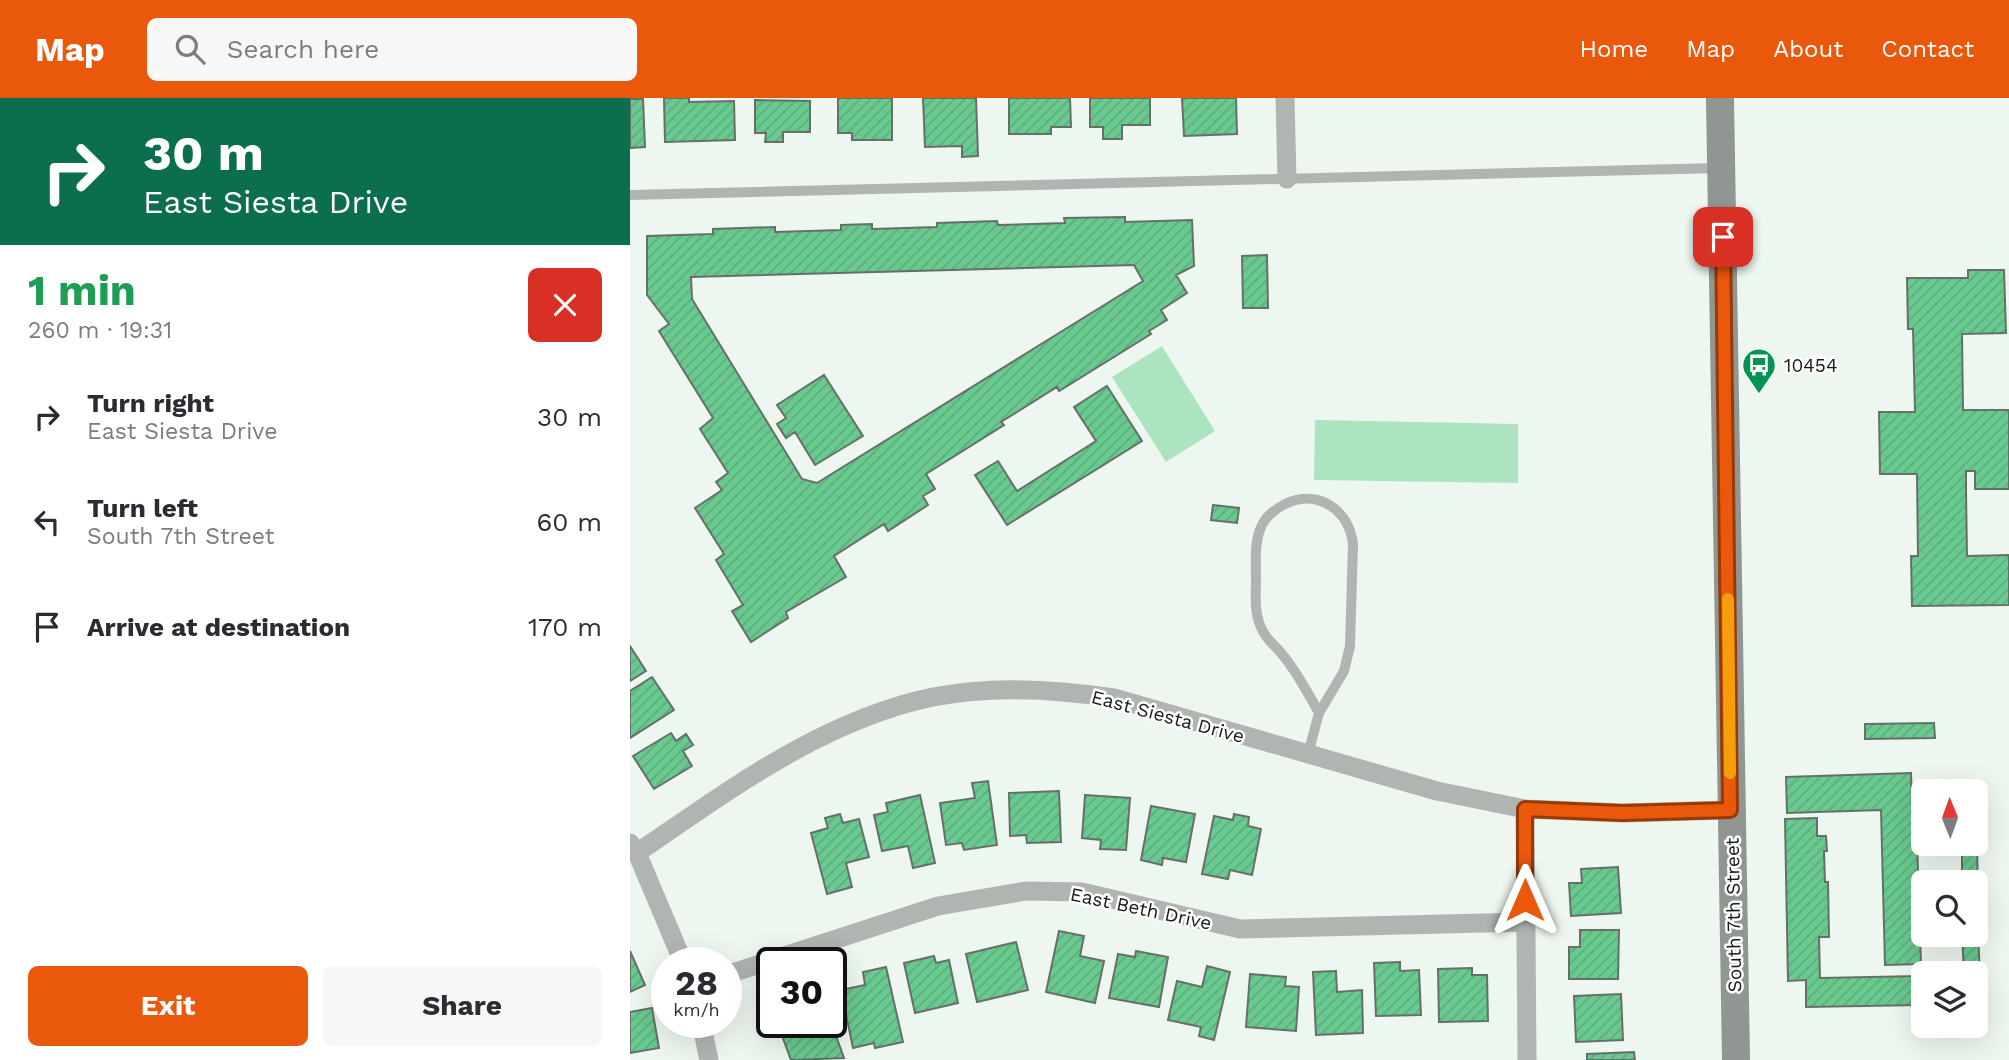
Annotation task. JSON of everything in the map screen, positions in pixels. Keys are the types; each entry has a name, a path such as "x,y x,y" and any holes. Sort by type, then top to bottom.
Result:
{"main road":[{"name":"South 7th Street","path":"1720,98 1736,1060"}],"street":[{"path":"1285,98 1287,179"},
{"name":"East Siesta Drive","path":"634,848 793,751 858,722 933,697 1016,689 1068,691 1114,698 1437,791 1525,809 1622,813 1730,810"},
{"path":"1525,809 1527,1060"},
{"path":"634,848 677,947"},
{"name":"East Beth Drive","path":"742,970 938,906 1026,891 1082,892 1240,929 1525,922"},
{"path":"704,1038 709,1060"}],"lane":[{"path":"630,195 1723,168"},
{"path":"1308,754 1319,713 1344,671 1350,646 1353,544 1351,530 1333,505 1307,497 1294,499 1276,509 1263,523 1257,540 1256,609 1267,640 1281,652 1319,713"}],"green space":[{"path":"1162,346 1215,431 1166,462 1112,377"},
{"path":"1315,420 1518,424 1518,483 1314,480"}],"building":[{"path":"664,98 689,98 689,102 734,101 735,140 665,142"},
{"path":"838,98 892,98 892,140 852,140 852,133 838,133"},
{"path":"923,98 976,98 978,156 962,157 962,146 925,147"},
{"path":"1009,98 1070,98 1071,127 1051,127 1051,134 1009,134"},
{"path":"1090,98 1150,98 1150,125 1122,125 1122,139 1103,139 1103,127 1090,127"},
{"path":"1182,98 1236,98 1237,134 1184,136"},
{"path":"630,99 643,99 645,147 630,148"},
{"path":"755,100 810,101 810,132 783,132 783,142 765,142 766,133 755,133"},
{"path":"1125,217 1125,222 1192,220 1194,266 1176,275 1187,293 1161,310 1167,320 1149,331 1151,334 1059,391 1057,387 1001,422 1004,425 926,474 935,489 923,496 928,505 888,531 884,524 834,556 846,577 786,612 788,618 751,642 732,611 743,605 716,560 724,554 695,508 722,490 716,482 728,473 700,429 713,418 659,331 669,324 647,295 647,236 713,234 713,229 775,227 775,232 841,230 841,225 872,224 872,229 937,227 937,223 997,221 998,225 1065,223 1064,218","holes":["1134,265 1143,281 817,483 802,479 692,299 691,277"]},
{"path":"1267,255 1268,308 1243,308 1242,256"},
{"path":"1968,270 2004,270 2006,333 1962,334 1963,410 2009,410 2009,489 1975,489 1975,471 1966,471 1967,556 2009,555 2009,605 1912,606 1911,556 1918,556 1917,474 1880,474 1879,412 1915,412 1913,329 1908,329 1907,278 1968,278"},
{"path":"824,375 863,436 815,465 795,432 786,438 777,424 786,418 777,405"},
{"path":"1107,386 1142,441 1007,525 975,475 998,461 1017,491 1096,441 1074,407"},
{"path":"1213,505 1239,508 1237,523 1211,520"},
{"path":"630,646 646,671 630,681"},
{"path":"652,677 674,710 630,738 630,691"},
{"path":"1934,723 1935,738 1865,739 1865,724"},
{"path":"671,733 676,741 686,734 693,745 683,751 692,766 654,789 633,756"},
{"path":"1911,773 1911,856 1918,856 1918,870 1911,870 1911,947 1920,947 1921,961 1911,961 1911,964 1885,965 1881,810 1787,813 1786,777"},
{"path":"988,781 997,845 964,850 962,843 946,845 940,803 975,798 972,783"},
{"path":"1059,791 1061,842 1027,843 1026,835 1010,836 1009,793"},
{"path":"920,795 935,863 913,868 908,846 882,851 874,815 888,812 886,803"},
{"path":"1085,795 1130,798 1126,850 1100,849 1101,840 1082,838"},
{"path":"1151,806 1195,814 1186,862 1163,858 1162,865 1141,860"},
{"path":"840,814 843,823 859,819 869,857 846,863 852,887 827,894 811,833 828,828 825,818"},
{"path":"1234,814 1249,817 1248,826 1261,829 1252,875 1230,870 1228,879 1202,874 1214,816 1233,820"},
{"path":"1817,818 1817,836 1826,836 1827,851 1824,851 1825,882 1828,882 1829,937 1819,937 1820,978 1911,976 1911,1005 1806,1007 1806,980 1788,981 1785,819"},
{"path":"1962,856 1977,856 1977,870 1962,870"},
{"path":"1618,867 1621,913 1571,916 1569,883 1582,883 1581,869"},
{"path":"1580,930 1619,930 1618,979 1569,979 1569,947 1580,947"},
{"path":"1059,931 1084,936 1080,956 1104,961 1095,1003 1046,992"},
{"path":"1016,942 1028,990 977,1002 966,954"},
{"path":"1963,947 1979,947 1979,961 1963,961"},
{"path":"630,951 645,985 630,992"},
{"path":"1136,951 1168,957 1159,1007 1109,998 1118,954 1135,957"},
{"path":"934,956 936,963 949,960 958,1003 915,1013 904,963"},
{"path":"1400,962 1400,971 1419,970 1421,1015 1376,1016 1374,963"},
{"path":"1207,966 1230,972 1214,1040 1199,1036 1201,1027 1168,1020 1177,981 1202,987"},
{"path":"886,967 903,1042 875,1048 874,1043 853,1048 847,1019 847,989 865,985 863,972"},
{"path":"1472,968 1472,975 1487,975 1488,1021 1439,1022 1438,969"},
{"path":"1336,971 1337,992 1362,990 1363,1033 1316,1035 1313,972"},
{"path":"1250,974 1286,977 1285,986 1299,987 1296,1031 1246,1027"},
{"path":"1621,994 1623,1040 1576,1042 1574,996"},
{"path":"651,1008 651,1038 657,1038 659,1048 630,1053 630,1012"},
{"path":"783,1038 837,1038 844,1058 791,1060"},
{"path":"1634,1052 1635,1060 1587,1060 1587,1054"}],"slow traffic":[{"path":"1728,599 1730,773"}],"place":[{"name":"10454","path":"1759,395"}],"route":[{"path":"1525,900 1525,809 1622,813 1730,810 1723,237"}]}
